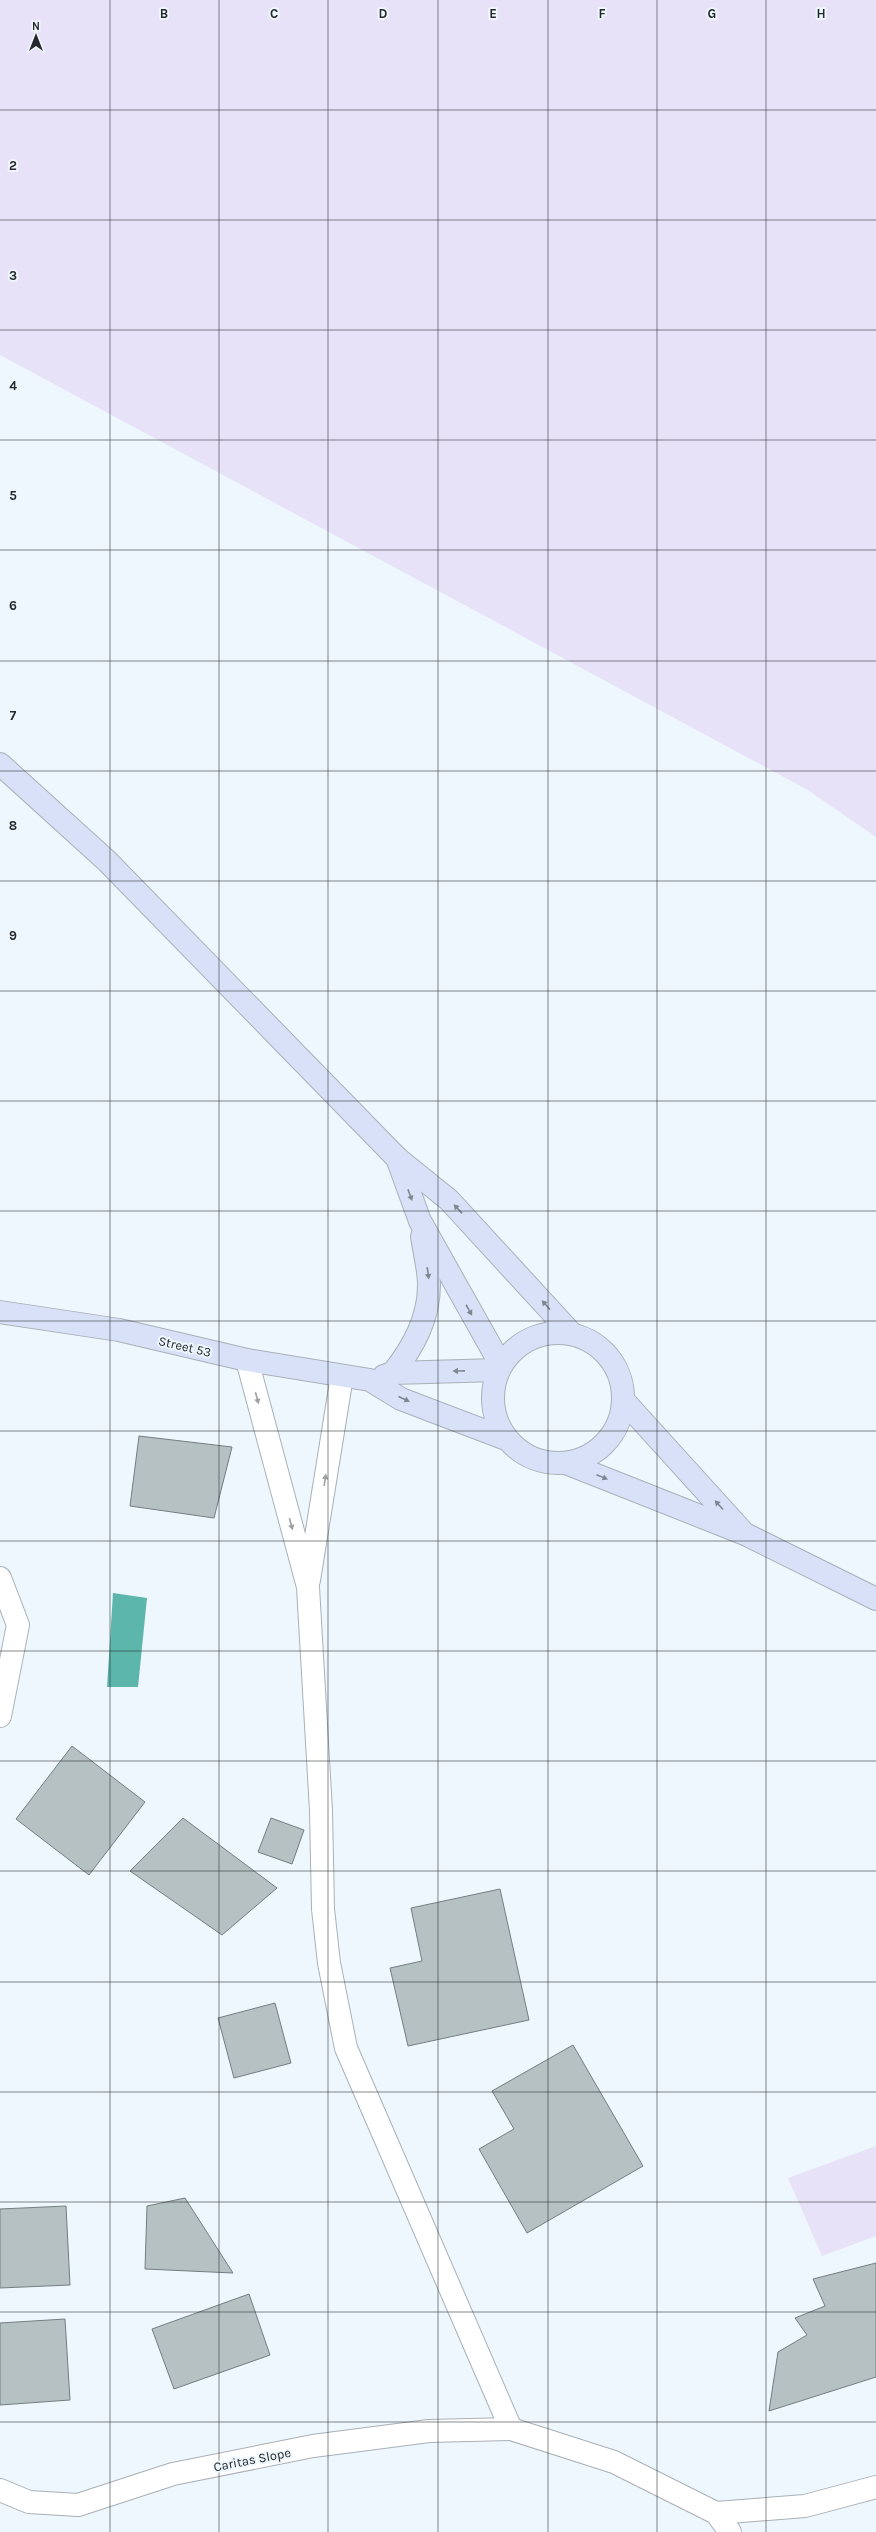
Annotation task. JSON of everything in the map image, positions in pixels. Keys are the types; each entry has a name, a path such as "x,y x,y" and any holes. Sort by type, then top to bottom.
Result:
{"street":[{"path":"0,764 107,861 397,1158 450,1200 572,1334 600,1347 618,1371 624,1401 615,1430 595,1452 566,1463"},
{"path":"397,1158 420,1221 500,1368"},
{"path":"393,1373 417,1340 427,1305 429,1285 420,1221"},
{"name":"Street 53","path":"0,1312 119,1330 247,1360 370,1380"},
{"path":"506,1439 495,1417 492,1394 500,1368 519,1344 544,1334 572,1334"},
{"path":"247,1360 308,1588 321,1811 323,1909 329,1963 346,2048 511,2430"},
{"path":"370,1380 393,1373 500,1368"},
{"path":"308,1588 342,1376"},
{"path":"370,1380 402,1399 506,1439 523,1454 544,1462 566,1463 745,1534 876,1599"},
{"path":"624,1401 745,1534"},
{"path":"0,1578 18,1625 0,1716"},
{"name":"Caritas Slope","path":"0,2490 29,2502 78,2505 173,2474 313,2446 429,2431 511,2430 614,2462 716,2513"},
{"path":"716,2513 805,2506 876,2487"},
{"path":"716,2513 730,2532"}],"shaded area":[{"path":"0,0 876,0 876,837 806,789 0,355"},
{"path":"113,1593 147,1598 138,1687 107,1687"},
{"path":"876,2146 876,2236 822,2256 788,2178"}],"building":[{"path":"139,1436 232,1447 214,1518 130,1506"},
{"path":"72,1746 145,1802 89,1875 16,1819"},
{"path":"183,1818 277,1888 222,1935 130,1871"},
{"path":"271,1818 304,1830 292,1864 258,1852"},
{"path":"500,1889 529,2020 408,2046 390,1968 422,1961 411,1908"},
{"path":"275,2003 291,2063 234,2078 218,2018"},
{"path":"573,2045 643,2166 527,2233 479,2149 514,2129 492,2091"},
{"path":"185,2198 233,2273 145,2269 147,2206"},
{"path":"66,2206 70,2285 0,2288 0,2209"},
{"path":"876,2263 876,2377 769,2411 778,2352 807,2335 795,2318 825,2306 813,2279"},
{"path":"249,2294 270,2355 174,2389 152,2329"},
{"path":"65,2319 70,2400 0,2405 0,2323"}]}
